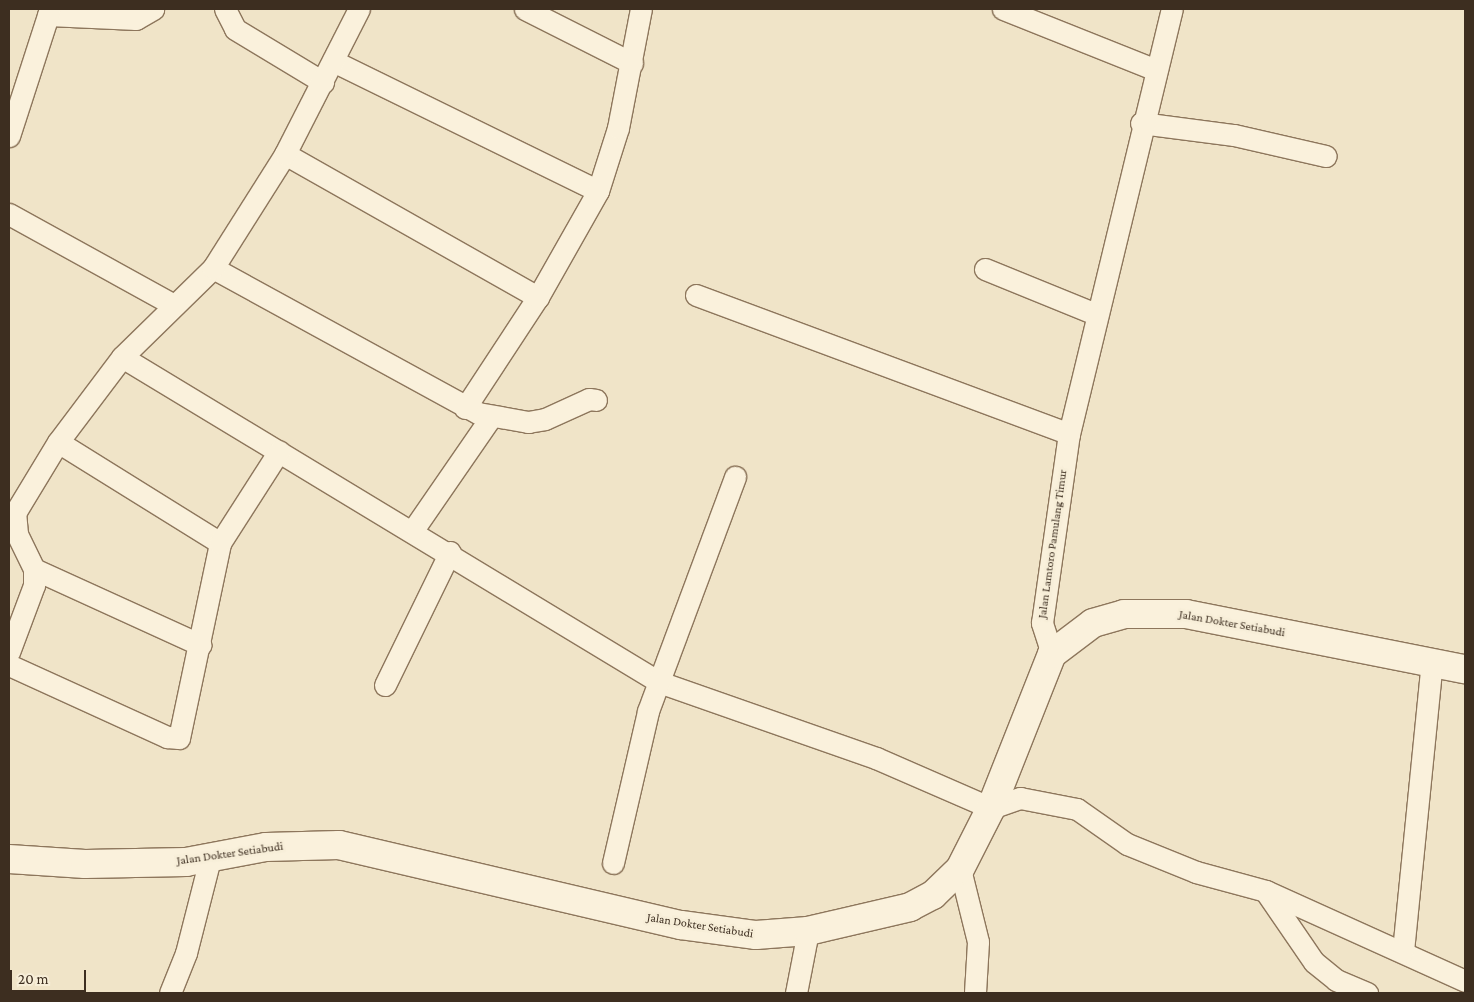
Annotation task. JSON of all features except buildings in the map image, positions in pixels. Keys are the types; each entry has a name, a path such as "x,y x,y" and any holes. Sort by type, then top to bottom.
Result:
{"main road":[{"name":"Jalan Dokter Setiabudi","path":"9,859 85,864 208,867 266,847 339,845 681,925 756,935 808,931 910,907 933,895 960,868 991,808 1052,654 1093,623 1148,612 1216,619 1465,669"}],"street":[{"path":"9,136 13,102 49,12 136,19 154,9"},
{"path":"225,9 235,29 323,82"},
{"path":"9,652 34,585 34,569 17,534 15,512 58,442 122,357 172,304 212,268 285,154 359,9"},
{"path":"525,9 632,64"},
{"path":"465,408 538,297 598,190 632,64 641,9"},
{"path":"1002,9 1156,70"},
{"name":"Jalan Lamtoro Pamulang Timur","path":"1052,654 1042,623 1069,434 1141,122 1172,9"},
{"path":"333,60 598,190"},
{"path":"1141,122 1234,135 1326,156"},
{"path":"285,154 538,297"},
{"path":"9,214 172,304"},
{"path":"212,268 465,408 491,417 545,420 589,399 596,400"},
{"path":"985,269 1096,314"},
{"path":"696,295 1069,434"},
{"path":"122,357 450,552 659,682 876,758 991,808 1020,798 1077,809 1127,844 1196,872 1266,892 1403,951 1465,981"},
{"path":"413,530 491,417"},
{"path":"58,442 220,543"},
{"path":"9,665 167,737 179,738 202,645 220,543 279,450"},
{"path":"613,863 648,711 735,477"},
{"path":"386,685 450,552"},
{"path":"34,569 202,645"},
{"path":"1403,951 1432,662"},
{"path":"170,993 186,953 208,867"},
{"path":"960,868 978,942 975,993"},
{"path":"1266,892 1314,962 1336,980 1367,993"},
{"path":"796,993 808,931"}]}
